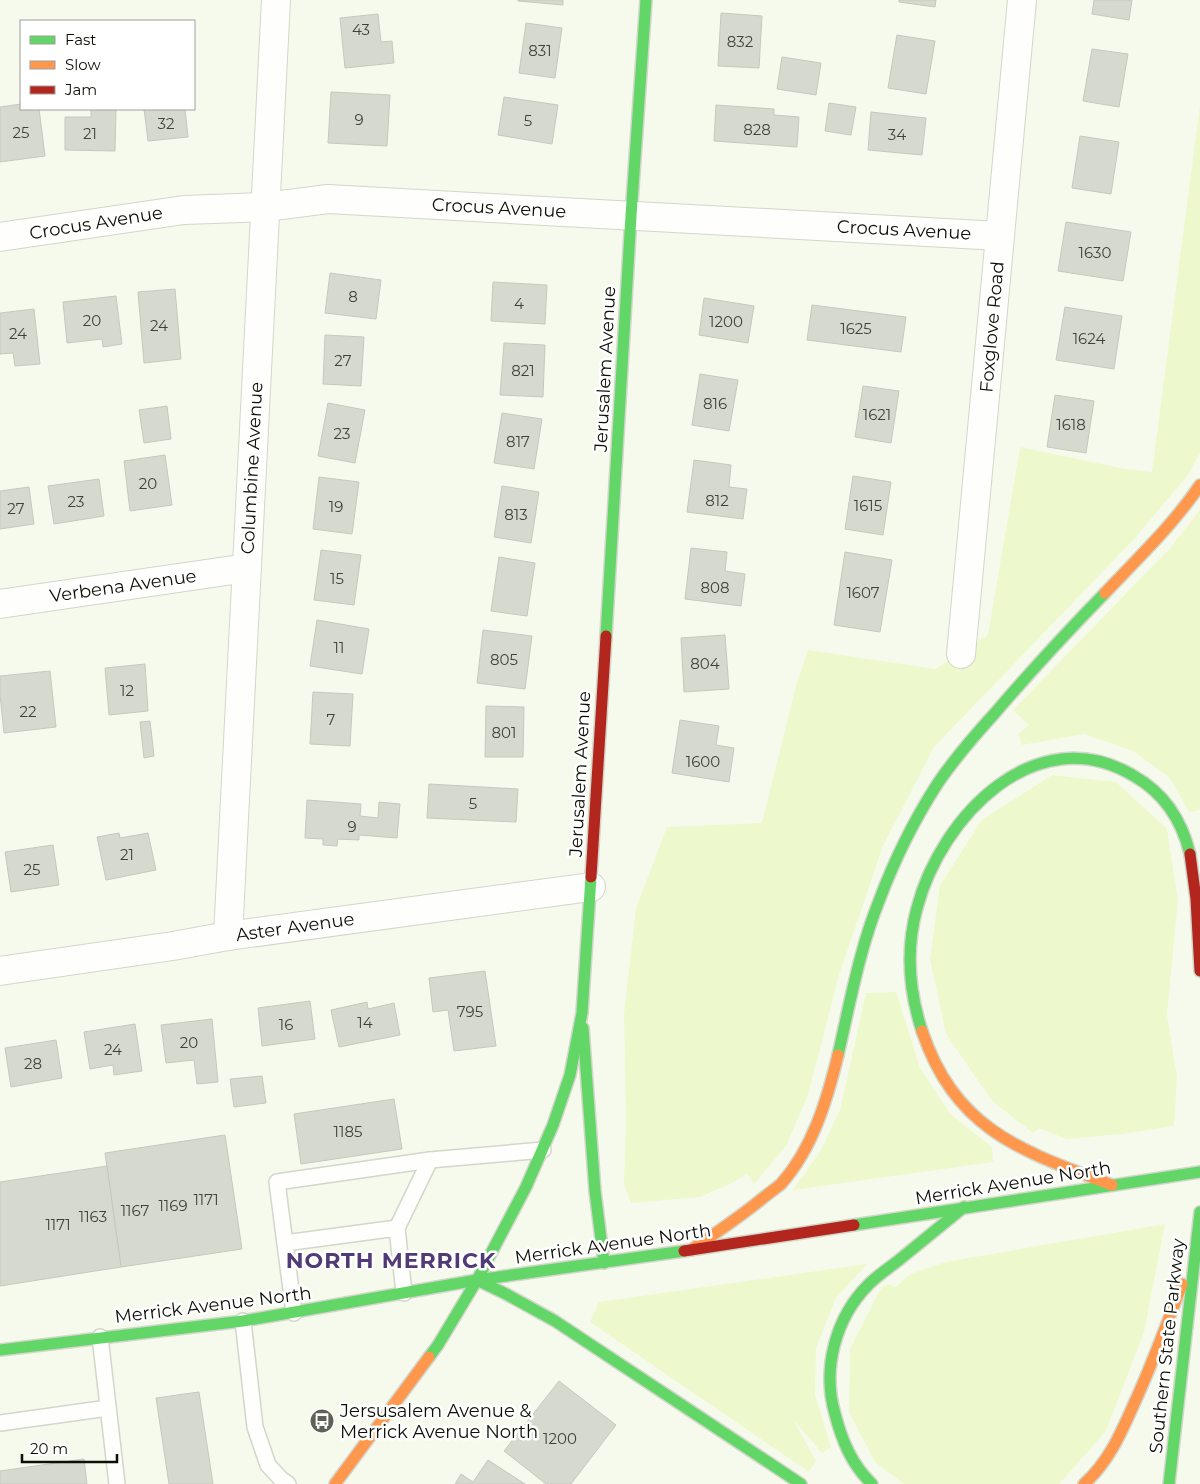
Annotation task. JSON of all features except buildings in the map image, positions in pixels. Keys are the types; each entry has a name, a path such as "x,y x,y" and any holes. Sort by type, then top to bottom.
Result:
{"main road":[{"name":"Jerusalem Avenue","path":"335,1484 438,1345 477,1280 508,1223 543,1150 570,1075 582,1013 591,887 631,216 646,0"},
{"path":"691,1250 749,1210 782,1182 806,1146 824,1106 870,922 904,842 924,805 949,768 976,734 1022,681 1170,525 1200,485"},
{"path":"1112,1185 1047,1160 997,1134 976,1118 942,1078 922,1033 913,993 910,960 914,925 921,893 933,865 950,835 969,811 991,789 1036,764 1056,759 1075,758 1111,764 1128,771 1159,795 1171,809 1181,827 1188,846 1193,870 1200,971"},
{"path":"582,1013 595,1191 604,1263"},
{"name":"Merrick Avenue North","path":"0,1350 243,1321 477,1280 604,1263 1200,1172"},
{"path":"872,1484 853,1462 842,1440 830,1400 829,1376 836,1334 845,1316 869,1284 964,1207"},
{"name":"Southern State Parkway","path":"1170,1484 1200,1212"},
{"path":"1084,1484 1105,1460 1127,1420 1196,1248"},
{"path":"477,1280 523,1302 555,1321 802,1484"}],"street":[{"name":"Columbine Avenue","path":"228,936 276,0"},
{"name":"Foxglove Road","path":"961,654 1022,0"},
{"name":"Crocus Avenue","path":"0,237 184,210 266,207 328,199 1000,236"},
{"name":"Verbena Avenue","path":"0,604 246,568"},
{"name":"Aster Avenue","path":"0,971 173,946 228,936 591,887"}],"lane":[{"path":"294,1313 278,1182 430,1160 543,1150"},
{"path":"404,1293 396,1228 430,1160"},
{"path":"285,1244 396,1228"},
{"path":"243,1321 255,1427 268,1465 288,1484"},
{"path":"100,1337 117,1484"},
{"path":"0,1423 108,1408"}],"green space":[{"path":"1200,105 1200,453 1188,475 1134,539 934,747 883,846 839,975 808,1095 786,1146 754,1184 747,1174 730,1184 700,1197 631,1203 624,1184 626,1122 624,1013 636,908 667,827 762,823 797,682 808,650 935,669 988,635 1020,447 1125,469 1152,472"},
{"path":"1200,510 1200,810 1189,812 1170,778 1133,751 1084,734 1022,745 1018,734 1029,725 1013,710 1172,546"},
{"path":"1052,775 1116,782 1167,829 1178,900 1167,1015 1177,1077 1174,1126 1122,1134 1067,1139 1039,1128 1033,1133 992,1101 946,1034 930,959 940,885 982,820"},
{"path":"896,992 920,1068 950,1114 992,1147 993,1162 793,1190 820,1152 840,1110 866,993"},
{"path":"1165,1224 1144,1332 1106,1431 1059,1484 904,1484 875,1462 849,1412 850,1349 880,1290 887,1284 896,1287 910,1274 946,1262"},
{"path":"867,1264 836,1298 816,1348 815,1395 831,1447 822,1453 793,1419 816,1461 809,1472 590,1322 599,1302"}],"traffic: fast":[{"path":"606,636 646,0"},
{"path":"838,1055 856,977 872,920 898,856 921,811 938,783 973,738 1049,652 1105,593"},
{"path":"922,1031 914,1001 910,954 917,908 929,874 947,841 970,811 998,786 1029,768 1062,759 1098,761 1134,776 1163,799 1177,819 1190,854"},
{"path":"429,1357 477,1280 526,1187 553,1125 570,1075 582,1013 591,877"},
{"path":"583,1028 595,1191 604,1263"},
{"path":"854,1225 1200,1172"},
{"path":"872,1484 853,1461 835,1414 831,1397 830,1379 834,1345 848,1312 869,1284 964,1207"},
{"path":"1169,1484 1200,1212"},
{"path":"0,1350 243,1321 477,1280 684,1251"},
{"path":"477,1280 555,1321 801,1484"}],"traffic: slow":[{"path":"1105,593 1167,528 1200,485"},
{"path":"922,1031 936,1065 953,1092 973,1115 996,1133 1021,1148 1112,1185"},
{"path":"691,1250 779,1186 792,1170 802,1155 824,1106 838,1055"},
{"path":"1084,1484 1102,1465 1121,1431 1150,1368 1182,1284"},
{"path":"335,1484 429,1357"}],"traffic: jam":[{"path":"591,877 606,636"},
{"path":"1190,854 1196,899 1200,971"},
{"path":"684,1251 854,1225"}],"place":[{"name":"Jersusalem Avenue & Merrick Avenue North","path":"322,1421"}],"district":[{"name":"NORTH MERRICK","path":"391,1260"}]}
